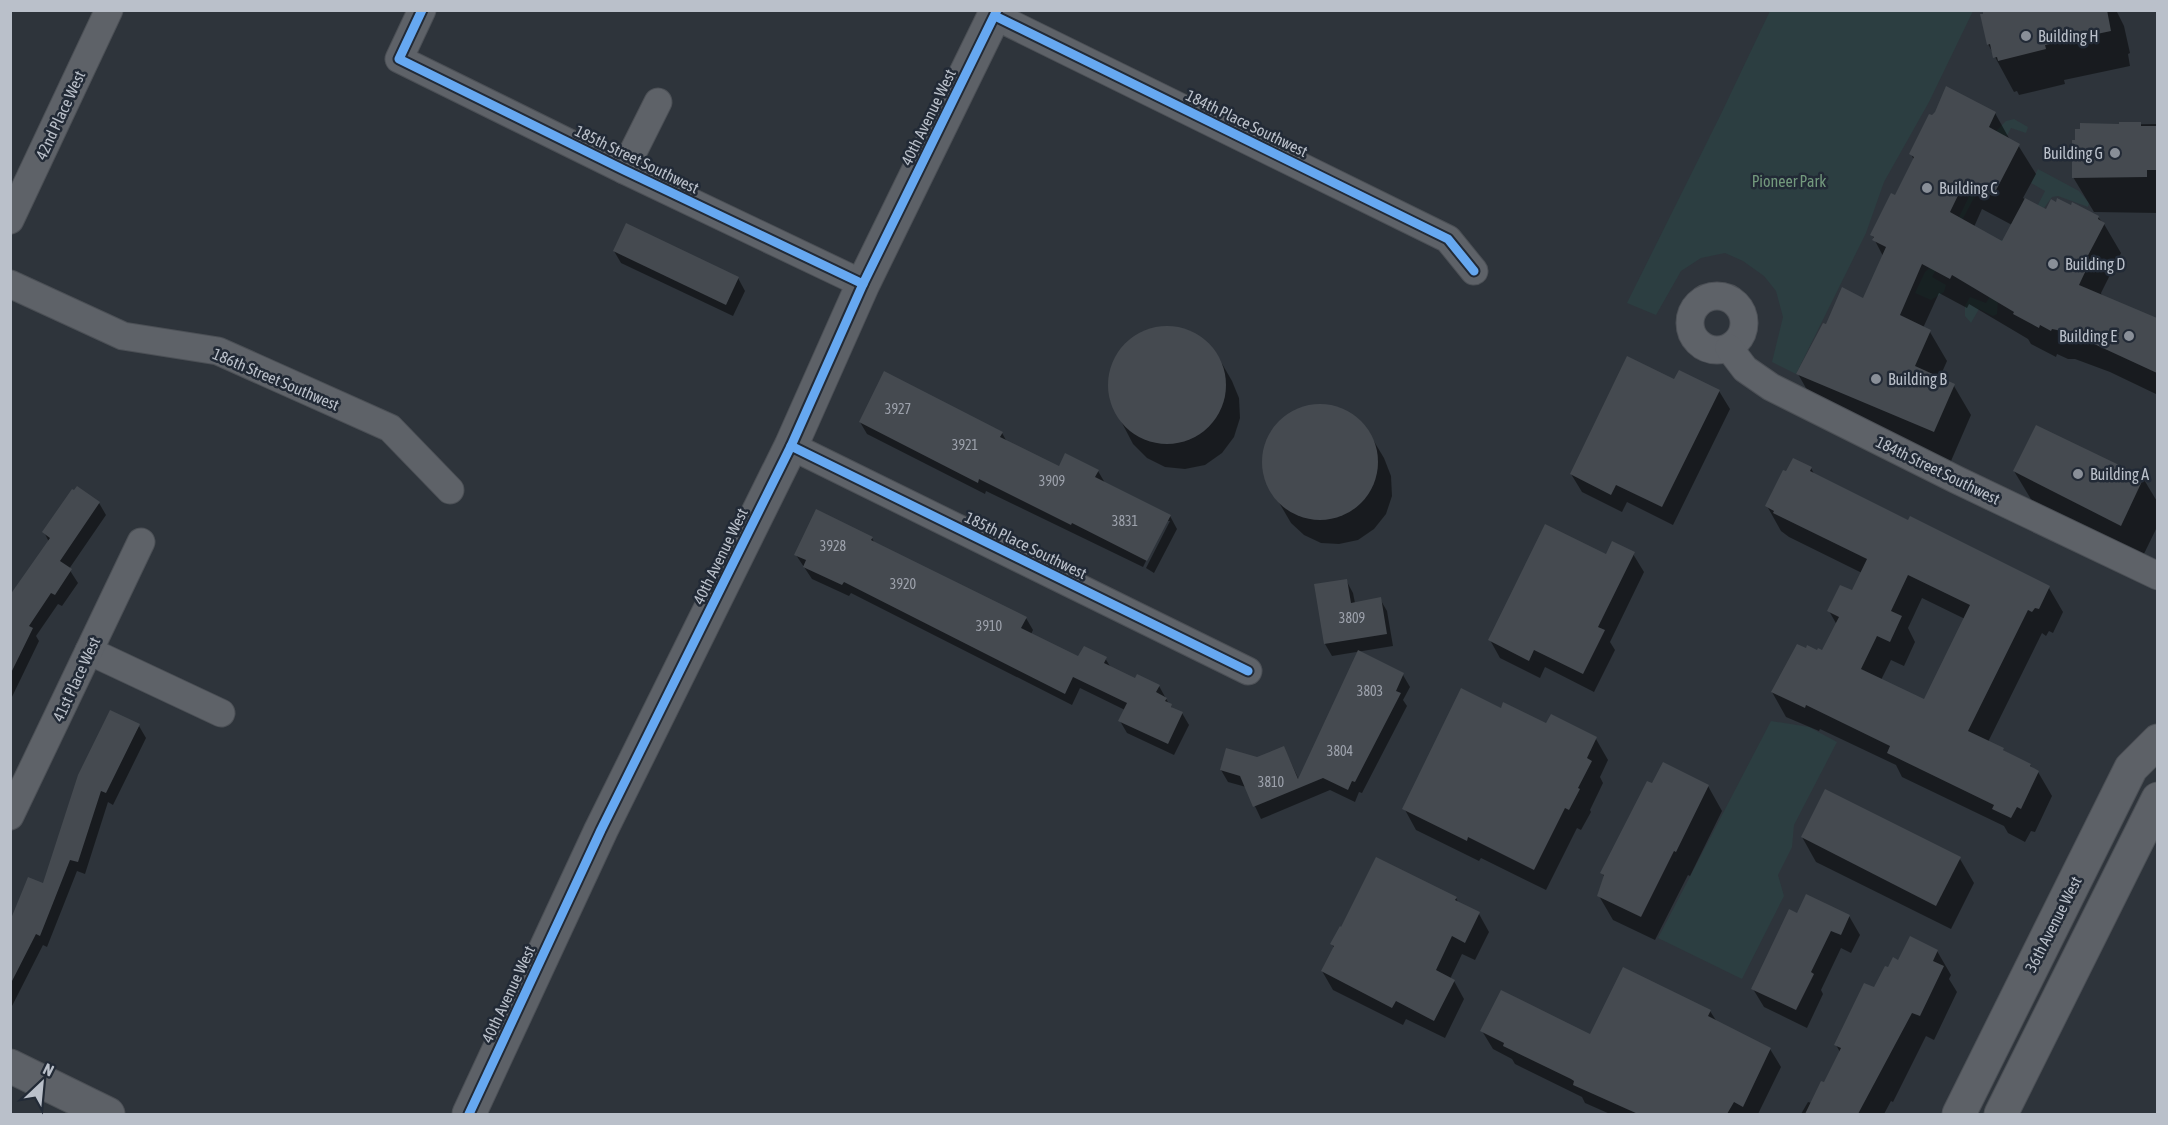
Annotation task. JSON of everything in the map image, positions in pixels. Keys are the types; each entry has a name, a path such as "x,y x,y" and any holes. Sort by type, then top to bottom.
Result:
{"street":[{"name":"42nd Place West","path":"10,220 109,10"},
{"name":"185th Street Southwest","path":"422,10 399,59 863,284"},
{"name":"184th Place Southwest","path":"996,13 1448,239 1474,271"},
{"name":"40th Avenue West","path":"469,1114 602,830 791,446 863,284 996,13"},
{"name":"185th Street Southwest","path":"624,170 658,102"},
{"name":"186th Street Southwest","path":"10,284 123,336 218,351 390,428 450,490"},
{"name":"184th Street Southwest","path":"1729,348 1745,369 1771,387 2157,576"},
{"name":"185th Place Southwest","path":"791,446 1248,671"},
{"name":"41st Place West","path":"10,816 141,542"},
{"path":"89,651 221,713"},
{"name":"36th Avenue West","path":"1959,1114 2131,768 2157,741"},
{"path":"2001,1114 2157,799"},
{"path":"10,1066 108,1114"}],"green space":[{"name":"Pioneer Park","path":"1770,11 1973,11 1929,102 1884,182 1866,233 1796,374 1772,362 1783,317 1776,291 1764,276 1743,261 1725,253 1701,258 1681,271 1656,315 1627,303"},
{"path":"2014,119 2028,127 2026,133 2011,128 1932,277 1946,285 1944,292 1931,300 1915,293 1925,272 1937,261 1963,209 1984,165 1994,133 2006,121"},
{"path":"2038,169 2079,191 2089,203 2088,207 2058,196 2052,197 2044,208 1998,300 1997,314 1993,316 1979,309 1971,323 1965,316 1965,306 1970,297 1986,303 2010,263 1998,246 2001,240 2017,246 2045,191 2031,183"},
{"path":"1771,721 1809,727 1837,742 1794,825 1792,847 1778,875 1784,896 1742,979 1658,938"}],"building":[{"name":"Building H","path":"1983,10 2107,10 2111,31 2045,45 2046,49 1998,61 1997,57 1993,58 1990,44 1987,45 1980,14 1983,14"},
{"path":"1946,86 1996,112 1989,127 2020,144 1993,196 1965,181 1950,212 2002,241 2025,198 2046,209 2051,199 2056,202 2057,198 2071,205 2072,202 2099,216 2098,219 2105,223 2083,265 2087,268 2079,285 2157,318 2157,373 2092,343 2057,330 2052,329 2051,331 2040,325 2039,328 1952,275 1950,279 1922,264 1900,315 1931,330 1915,366 1955,384 1934,432 1796,374 1823,323 1826,324 1842,287 1863,298 1886,247 1872,240 1874,237 1870,235 1891,193 1895,195 1914,157 1909,154 1929,114 1932,115 1935,112"},
{"name":"Building G","path":"2119,122 2141,122 2141,126 2157,126 2157,170 2147,170 2147,177 2072,178 2072,140 2075,140 2075,129 2080,129 2080,123 2119,124"},
{"path":"626,223 739,277 726,305 613,251"},
{"path":"1167,326 1190,330 1209,343 1222,362 1226,385 1222,408 1209,427 1190,440 1167,444 1144,440 1125,427 1112,408 1108,385 1112,362 1125,343 1144,330"},
{"path":"1627,356 1674,379 1679,370 1720,390 1662,507 1616,485 1611,495 1570,474"},
{"path":"884,371 1003,432 1000,437 1059,466 1065,453 1099,470 1095,477 1171,515 1147,561 979,479 978,483 859,422"},
{"path":"1320,404 1342,408 1361,421 1374,440 1378,462 1374,484 1361,503 1342,516 1320,520 1298,516 1279,503 1266,484 1262,462 1266,440 1279,421 1298,408"},
{"name":"Building A","path":"2036,425 2144,477 2121,526 2013,471"},
{"path":"1793,458 1812,467 1810,471 1908,520 1910,516 2050,586 2039,609 2035,608 2032,612 2028,610 1968,731 2004,748 2003,750 2031,764 2030,766 2039,771 2021,809 2017,807 2011,818 1992,809 1994,805 1887,753 1890,746 1806,705 1805,708 1771,692 1797,644 1822,650 1839,617 1827,611 1840,585 1852,590 1867,559 1773,513 1774,511 1765,506 1783,470 1786,471","holes":["1908,575 1970,605 1924,699 1861,669 1877,636 1890,642 1902,616 1891,611"]},
{"path":"77,486 100,502 60,561 72,569 55,595 51,593 29,626 33,628 10,675 10,595 50,538 42,532 72,489 74,490"},
{"path":"816,509 873,537 871,540 1027,617 1021,628 1078,656 1084,646 1107,657 1104,663 1135,678 1137,674 1160,685 1156,692 1167,698 1165,701 1172,704 1171,707 1183,712 1168,744 1118,721 1127,703 1073,677 1065,694 844,582 842,585 803,567 806,560 794,555"},
{"path":"1545,524 1606,554 1612,541 1635,552 1598,627 1605,630 1583,674 1534,650 1529,661 1488,640"},
{"path":"1347,579 1351,603 1381,597 1387,634 1324,644 1314,584"},
{"path":"1358,650 1404,673 1396,691 1401,693 1355,782 1352,781 1348,790 1323,778 1253,807 1240,776 1220,770 1226,748 1257,757 1284,746 1298,779"},
{"path":"1461,688 1501,708 1503,702 1546,723 1551,714 1597,737 1587,758 1592,761 1578,788 1580,789 1569,810 1565,808 1534,870 1468,837 1467,841 1402,809"},
{"path":"110,710 140,724 106,793 101,791 78,862 70,860 40,936 36,934 10,985 10,921 28,877 43,883 78,775"},
{"path":"1663,762 1709,785 1641,917 1597,896 1604,875 1600,873 1647,781 1652,783"},
{"path":"1825,789 1961,857 1936,906 1801,837"},
{"path":"1376,857 1457,897 1455,900 1480,912 1465,943 1452,936 1436,970 1455,980 1434,1021 1396,1001 1392,1008 1321,971 1334,946 1330,944"},
{"path":"1806,894 1850,915 1841,935 1831,931 1811,972 1814,974 1796,1010 1751,989 1789,909 1797,913"},
{"path":"1910,936 1938,950 1933,961 1944,966 1920,1016 1912,1013 1858,1114 1805,1114 1841,1048 1834,1045 1864,983 1874,987 1885,966 1888,967 1893,957 1898,960"},
{"path":"1623,967 1711,1010 1708,1016 1771,1048 1743,1107 1734,1102 1727,1114 1638,1114 1573,1085 1574,1081 1571,1079 1503,1046 1504,1043 1480,1031 1501,990 1590,1034"}],"cycle path":[{"path":"422,10 399,59 863,284"},
{"path":"469,1114 601,830 791,446 863,284 997,10"},
{"path":"995,16 1448,239 1474,271"},
{"path":"791,446 1248,671"}],"place":[{"name":"Building H","path":"2026,36"},
{"name":"Building G","path":"2115,153"},
{"name":"Building C","path":"1927,188"},
{"name":"Building D","path":"2053,264"},
{"name":"Building E","path":"2129,336"},
{"name":"Building B","path":"1876,379"},
{"name":"Building A","path":"2078,474"}]}
